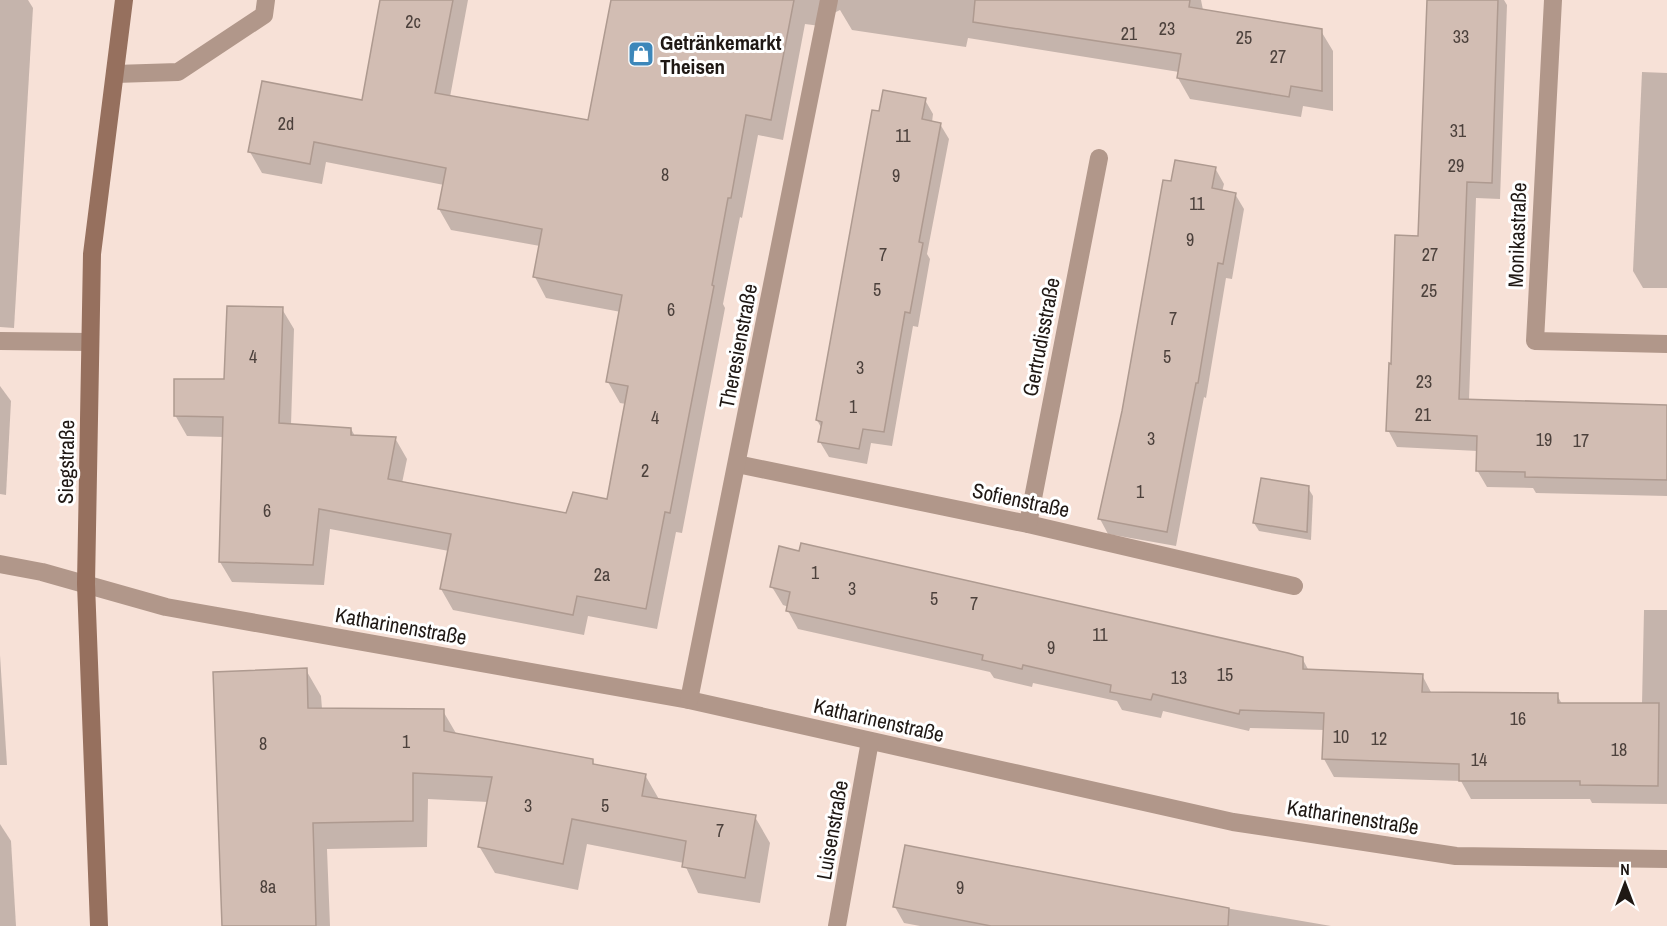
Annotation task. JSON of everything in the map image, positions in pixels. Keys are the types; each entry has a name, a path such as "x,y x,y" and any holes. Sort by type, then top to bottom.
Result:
{"main road":[{"name":"Siegstraße","path":"99,926 86,584 92,254 124,0"}],"street":[{"path":"115,74 178,72 264,15 266,0"},
{"name":"Theresienstraße","path":"689,700 828,0"},
{"name":"Monikastraße","path":"1553,0 1535,341 1667,344"},
{"name":"Gertrudisstraße","path":"1028,524 1099,159"},
{"path":"0,341 90,342"},
{"name":"Sofienstraße","path":"737,464 1028,524 1294,586"},
{"name":"Katharinenstraße","path":"0,564 86,584 137,601 689,700 1233,822 1456,856 1667,859"},
{"name":"Luisenstraße","path":"837,926 870,741"}],"building":[{"path":"380,0 453,0 435,93 588,120 611,0 794,0 771,120 746,115 731,198 728,198 712,285 714,286 670,513 665,512 646,609 577,596 573,615 440,589 451,534 319,509 313,565 219,562 223,417 174,416 174,379 224,379 227,306 283,307 279,423 351,428 351,435 396,437 388,479 566,513 573,492 607,499 628,386 606,382 622,295 533,277 542,229 438,209 446,168 314,142 310,164 248,152 262,81 362,100"},
{"path":"975,0 1190,0 1189,7 1322,29 1322,91 1291,86 1289,97 1177,78 1181,54 973,22"},
{"path":"1427,0 1498,0 1492,183 1467,182 1459,399 1667,405 1667,480 1525,477 1525,472 1476,471 1477,436 1386,431 1389,363 1391,364 1395,235 1418,236"},
{"path":"883,90 926,98 922,119 941,123 919,242 923,243 910,313 905,312 884,432 863,429 859,449 818,442 822,422 816,420 872,110 879,111"},
{"path":"1175,160 1216,167 1212,188 1236,193 1223,264 1218,263 1198,383 1196,383 1167,532 1098,519 1122,411 1163,180 1171,181"},
{"path":"1261,478 1309,486 1307,532 1253,523"},
{"path":"801,543 1288,653 1303,657 1303,669 1423,674 1422,692 1558,693 1558,703 1659,703 1658,786 1580,785 1580,781 1459,781 1459,764 1322,759 1324,713 1240,710 1239,714 1153,694 1151,700 1110,692 1111,685 1023,665 1022,669 982,660 983,655 786,611 790,592 770,587 779,546 799,551"},
{"path":"307,668 308,708 444,709 444,731 593,759 593,764 646,774 642,796 756,815 745,878 682,867 686,841 572,819 563,864 478,847 492,777 413,773 413,821 313,823 316,926 222,926 213,672"},
{"path":"905,845 1229,908 1228,926 991,926 893,907"}],"place":[{"name":"Getränkemarkt Theisen","path":"641,54"}]}
